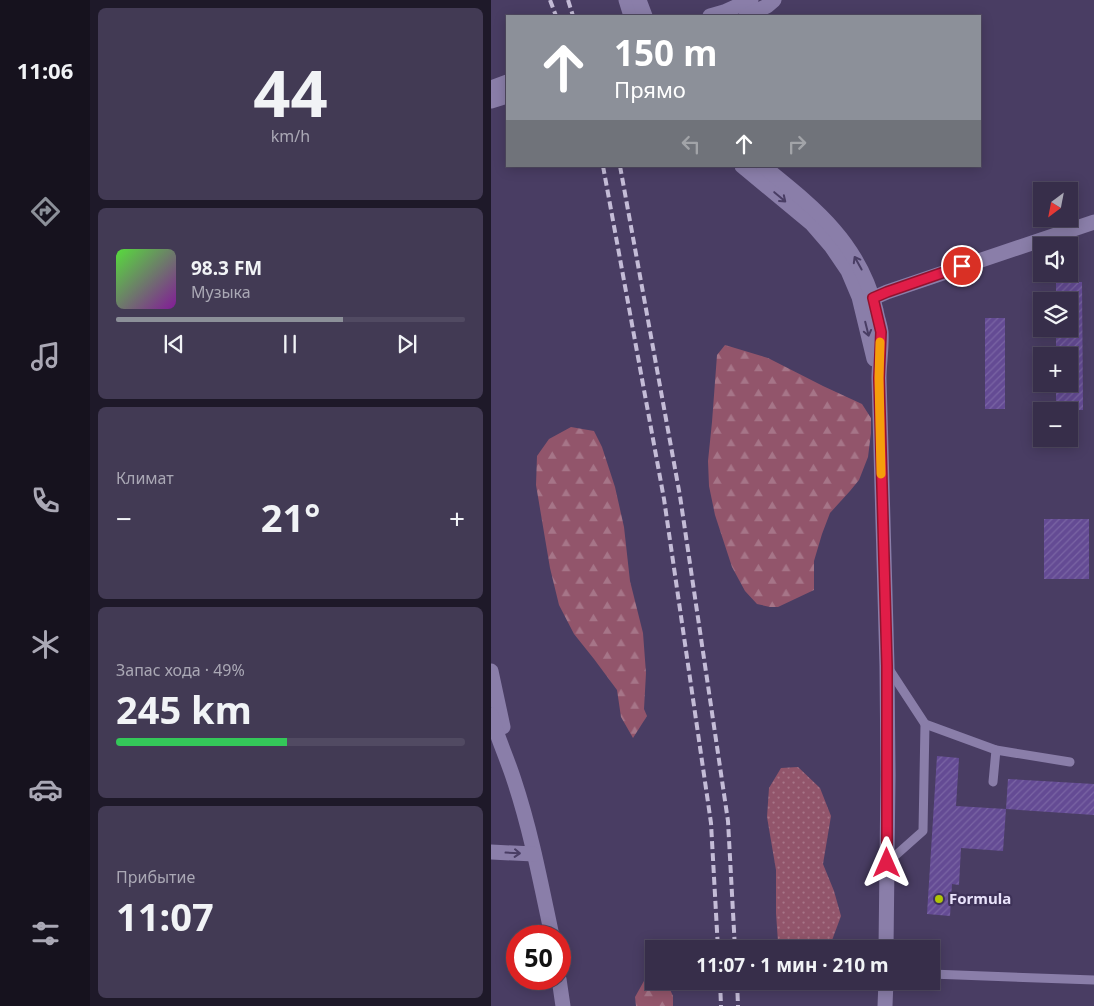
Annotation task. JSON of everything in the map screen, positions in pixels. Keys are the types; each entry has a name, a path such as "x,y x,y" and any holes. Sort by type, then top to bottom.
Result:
{"main road":[{"path":"626,0 631,15"},
{"path":"639,0 645,15"},
{"path":"714,15 751,0"},
{"path":"748,15 767,6 774,0"},
{"path":"491,88 506,82"},
{"path":"491,101 506,96"},
{"path":"743,167 812,224 848,270 859,297 867,301"},
{"path":"764,167 821,215 842,238 859,264 867,301 879,378 887,666 886,940"},
{"path":"867,301 887,292 1094,222"},
{"path":"491,671 514,780 534,854 550,925"},
{"path":"491,719 514,780"},
{"path":"491,852 534,854"},
{"path":"561,990 563,1006"},
{"path":"885,1006 886,990"}],"lane":[{"path":"887,666 925,724 923,831 887,863"},
{"path":"925,724 996,750 1070,762"},
{"path":"993,782 996,750"},
{"path":"940,974 1094,980"}],"green space":[{"path":"725,345 768,358 862,404 871,418 868,457 859,480 830,513 822,534 814,561 814,590 778,607 757,604 745,591 732,567 715,515 709,486 708,461 717,355"},
{"path":"571,427 594,431 602,447 615,487 624,527 630,581 643,633 646,673 644,709 647,716 633,738 621,717 617,690 574,634 559,605 550,568 536,485 537,456 549,439"},
{"path":"798,767 820,788 831,816 823,864 834,891 841,916 832,940 778,940 776,870 767,817 769,788 781,768"},
{"path":"645,979 645,990 670,990 673,996 673,1006 636,1006 635,997"}],"building":[{"path":"1056,282 1082,282 1083,410 1078,410 1078,402 1056,402 1056,392 1078,392 1078,347 1056,347 1056,337 1078,337 1078,292 1056,292"},
{"path":"985,318 1005,318 1005,409 985,409"},
{"path":"1044,519 1089,519 1089,579 1044,579"},
{"path":"937,756 959,758 956,806 1006,809 1003,851 961,848 959,885 952,884 950,916 927,914"},
{"path":"1008,779 1094,784 1094,815 1006,809"}],"railway":[{"path":"550,0 556,15"},
{"path":"568,0 573,15"},
{"path":"603,167 664,499 711,823 718,940"},
{"path":"620,167 680,496 728,821 735,940"},
{"path":"720,990 721,1006"},
{"path":"737,990 738,1006"}],"slow traffic":[{"path":"880,342 881,474"}],"place":[{"name":"Formula","path":"939,899"}],"route":[{"path":"887,863 887,666 879,378 881,332 873,298 962,266"}]}
